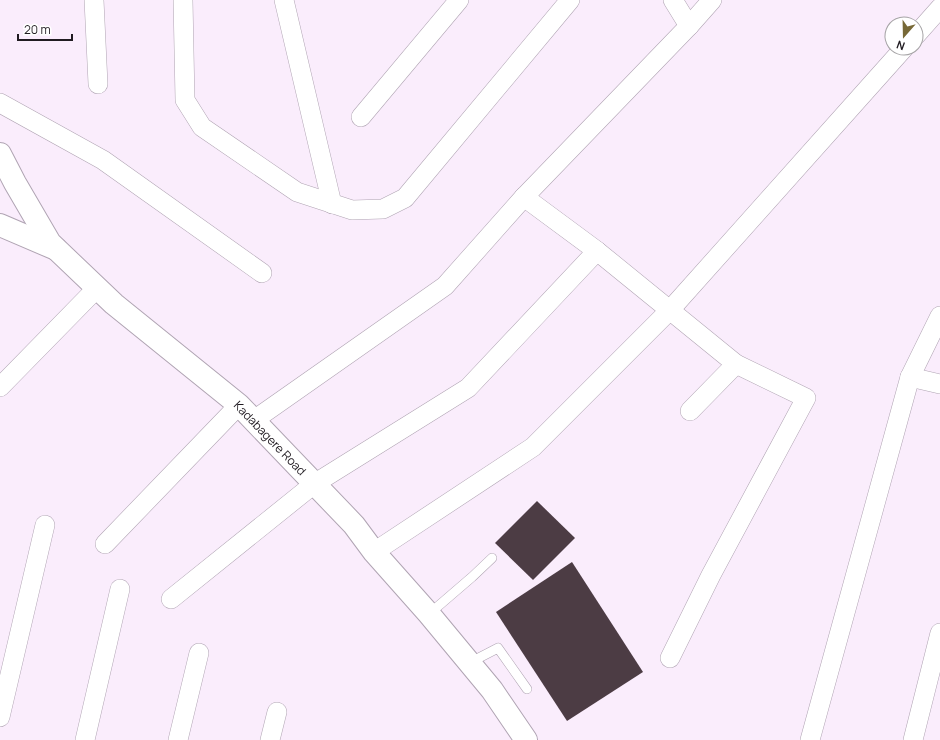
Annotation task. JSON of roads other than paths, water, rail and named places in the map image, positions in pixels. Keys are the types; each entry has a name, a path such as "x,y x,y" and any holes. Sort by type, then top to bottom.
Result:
{"street":[{"path":"94,0 98,84"},
{"path":"183,0 185,100 202,127 297,192 352,210 383,209 405,198 570,0"},
{"path":"284,0 332,204"},
{"path":"361,117 459,0"},
{"path":"673,0 689,26"},
{"path":"104,544 247,413 445,286 524,198 689,26 712,0"},
{"path":"924,26 940,8"},
{"path":"374,552 533,447 670,310 897,56"},
{"path":"0,103 103,160 262,273"},
{"name":"Kadabagere Road","path":"0,154 50,243 114,304 247,413 354,525 374,552 429,614 492,690 526,740"},
{"path":"524,198 597,251 736,364 806,398 711,575 670,658"},
{"path":"0,225 56,249"},
{"path":"171,599 314,484 468,388 597,251"},
{"path":"0,387 97,288"},
{"path":"810,740 910,377 940,316"},
{"path":"690,411 736,364"},
{"path":"910,377 940,384"},
{"path":"0,717 45,525"},
{"path":"85,740 120,589"},
{"path":"913,740 940,633"},
{"path":"178,740 199,653"},
{"path":"270,740 277,712"}],"lane":[{"path":"429,614 492,558"},
{"path":"469,663 498,648 528,689"}]}
